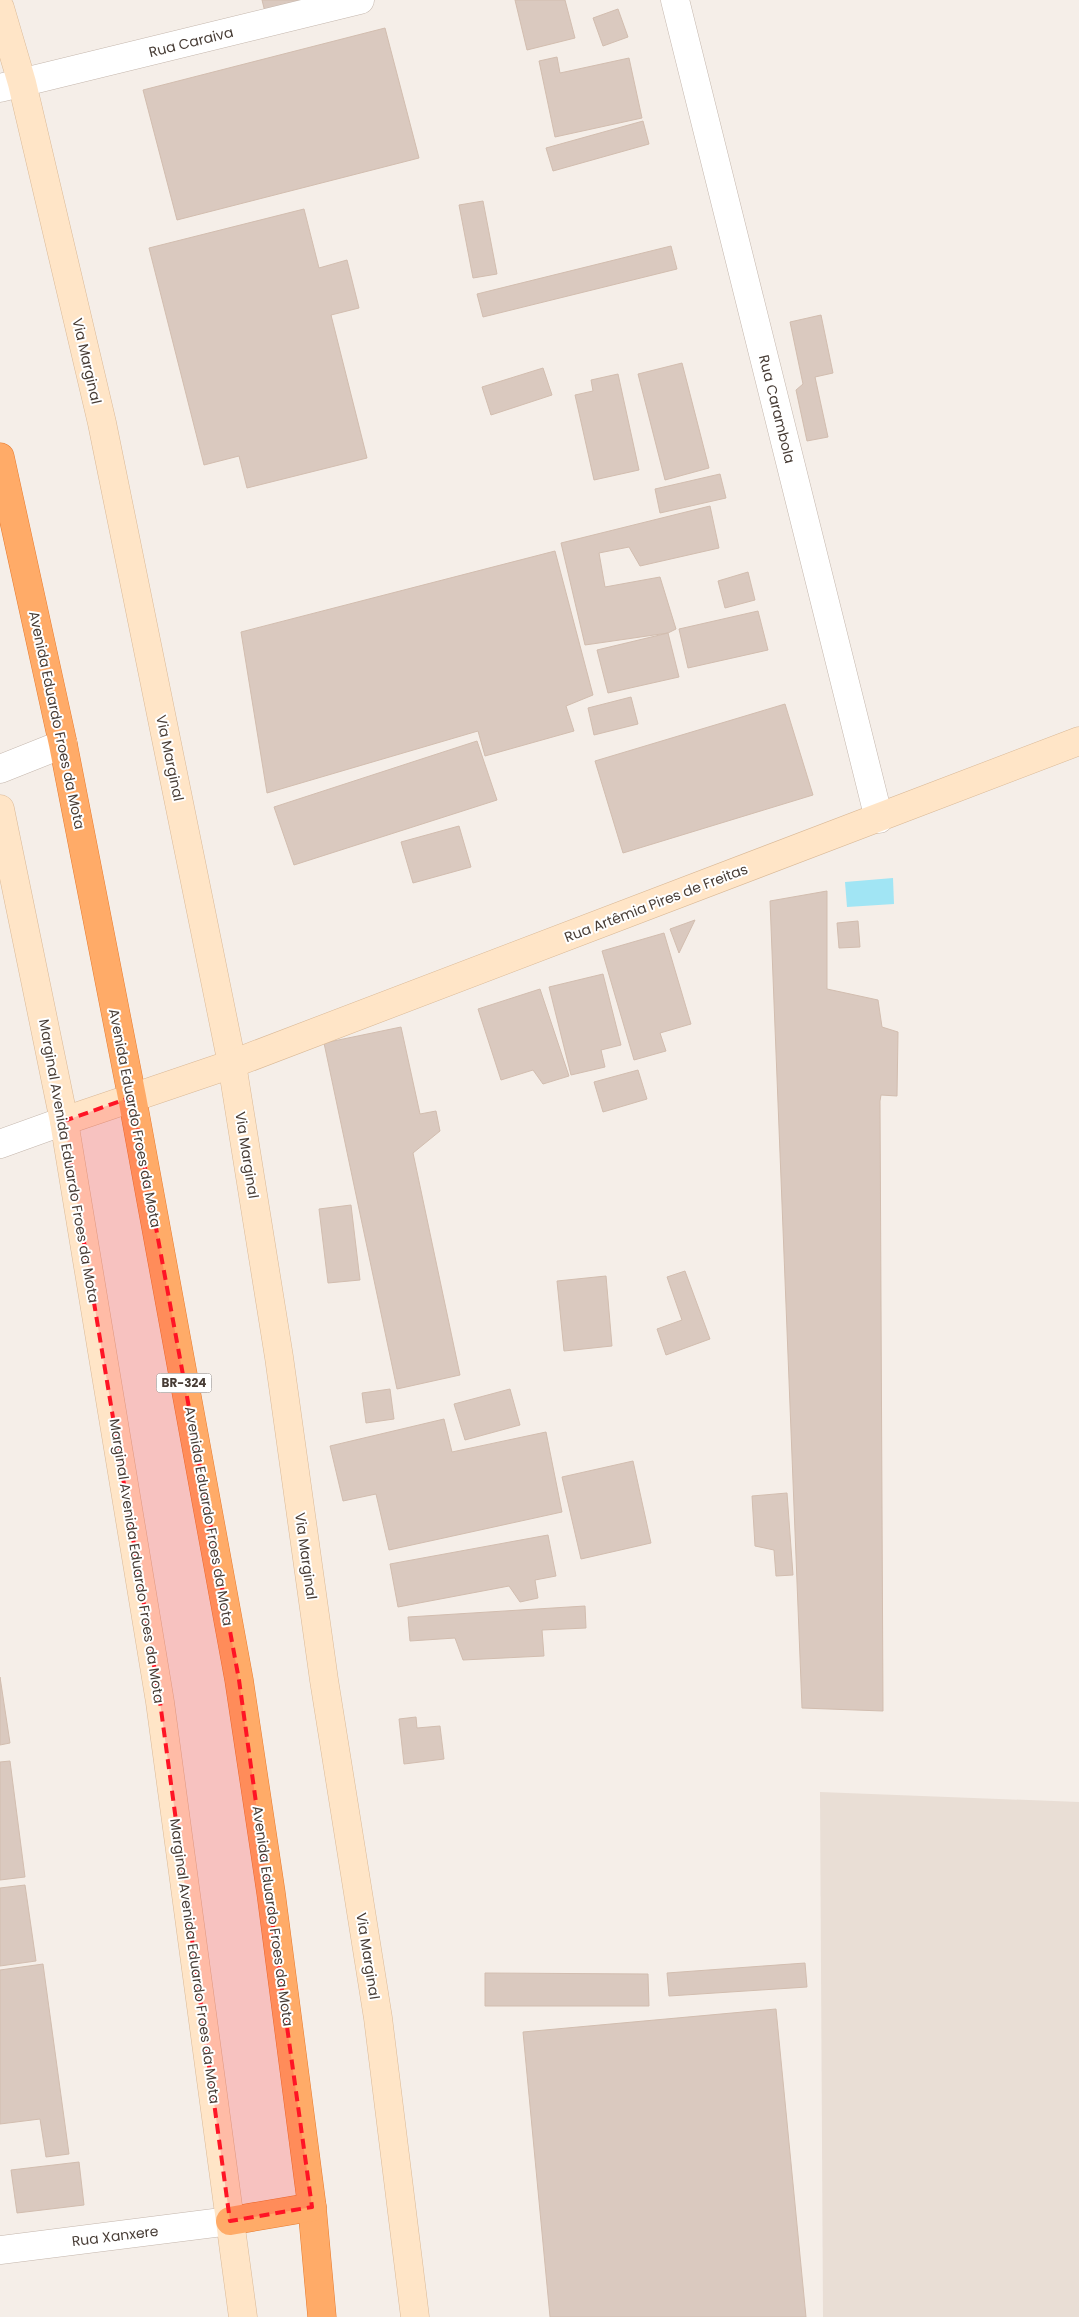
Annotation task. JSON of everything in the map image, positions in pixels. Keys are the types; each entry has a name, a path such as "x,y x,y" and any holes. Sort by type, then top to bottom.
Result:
{"highway":[{"name":"Avenida Eduardo Froes da Mota","path":"0,457 63,744 132,1097 239,1680 271,1893 312,2207 322,2317"},
{"path":"230,2221 312,2207"}],"street":[{"name":"Rua Caraiva","path":"11,86 360,0"},
{"name":"Rua Carambola","path":"675,0 879,819"},
{"name":"Via Marginal","path":"0,8 11,86 102,423 232,1064 279,1357 324,1680 378,2018 415,2317"},
{"name":"Rua Artêmia Pires de Freitas","path":"64,1121 232,1064 879,819 1079,741"},
{"path":"0,769 63,744"},
{"name":"Marginal Avenida Eduardo Froes da Mota","path":"0,809 64,1121 160,1702 243,2317"},
{"path":"0,1144 64,1121"},
{"name":"Rua Xanxere","path":"0,2250 230,2221"}],"highlighted area":[{"path":"132,1097 239,1680 312,2207 230,2221 160,1702 64,1121"}],"shaded area":[{"path":"820,1792 1079,1802 1079,2317 823,2317"}],"water":[{"path":"893,878 894,904 847,907 845,882"}],"building":[{"path":"262,0 328,0 266,16"},
{"path":"515,0 565,0 575,38 527,50"},
{"path":"618,9 628,37 603,46 593,18"},
{"path":"385,28 419,158 177,220 143,90"},
{"path":"557,57 560,73 629,58 642,118 555,137 539,61"},
{"path":"643,121 649,144 553,171 546,148"},
{"path":"483,201 497,274 473,278 459,205"},
{"path":"304,209 319,268 347,260 359,308 331,315 367,458 247,488 239,456 204,465 149,248"},
{"path":"671,246 677,269 483,317 477,294"},
{"path":"821,315 833,373 815,377 828,437 807,441 796,390 803,384 790,322"},
{"path":"682,363 709,468 665,480 638,374"},
{"path":"543,368 552,395 491,415 482,387"},
{"path":"618,374 639,470 594,480 575,395 593,391 591,380"},
{"path":"720,474 726,498 660,513 655,489"},
{"path":"710,506 719,548 640,566 629,547 599,553 605,587 660,577 676,629 668,633 585,645 561,543"},
{"path":"555,551 593,695 566,706 574,731 485,756 478,731 267,793 241,632"},
{"path":"748,572 755,600 725,608 718,581"},
{"path":"758,611 768,650 688,668 679,629"},
{"path":"668,633 679,677 608,693 597,650"},
{"path":"631,697 638,724 594,735 588,708"},
{"path":"785,704 813,795 623,853 595,761"},
{"path":"477,741 497,800 294,865 274,807"},
{"path":"459,826 471,867 413,883 401,842"},
{"path":"827,891 827,989 878,1000 882,1027 898,1032 897,1096 881,1095 880,1101 883,1711 802,1708 770,901"},
{"path":"695,920 679,953 670,929"},
{"path":"858,921 860,947 839,948 837,923"},
{"path":"664,933 691,1024 660,1033 666,1051 634,1060 602,951"},
{"path":"603,974 621,1045 601,1050 605,1067 571,1075 549,987"},
{"path":"540,989 569,1076 543,1084 533,1070 501,1080 478,1009"},
{"path":"401,1027 420,1114 436,1111 440,1131 413,1153 460,1375 397,1389 324,1043"},
{"path":"638,1070 647,1099 603,1112 594,1082"},
{"path":"351,1205 360,1280 328,1283 319,1209"},
{"path":"685,1271 710,1339 666,1355 657,1329 682,1320 667,1277"},
{"path":"606,1276 612,1346 564,1351 557,1281"},
{"path":"390,1389 394,1419 366,1423 362,1393"},
{"path":"510,1389 520,1425 465,1440 454,1404"},
{"path":"444,1419 452,1452 546,1432 562,1512 389,1550 376,1494 343,1501 330,1446"},
{"path":"633,1461 651,1543 581,1559 562,1477"},
{"path":"787,1493 793,1575 776,1576 774,1550 755,1546 752,1496"},
{"path":"548,1535 556,1576 535,1580 538,1598 520,1602 509,1586 398,1607 390,1564"},
{"path":"585,1606 586,1628 542,1630 544,1656 463,1660 455,1638 410,1641 408,1617"},
{"path":"0,1677 10,1743 0,1745"},
{"path":"416,1717 417,1728 440,1726 444,1759 404,1764 399,1719"},
{"path":"10,1761 25,1877 0,1880 0,1762"},
{"path":"25,1885 36,1961 0,1966 0,1888"},
{"path":"805,1963 807,1987 669,1996 667,1973"},
{"path":"43,1964 69,2154 46,2157 40,2119 0,2124 0,1970"},
{"path":"485,1973 648,1974 649,2006 485,2006"},
{"path":"776,2009 806,2317 550,2317 523,2032"},
{"path":"79,2162 84,2205 17,2213 11,2170"}]}
